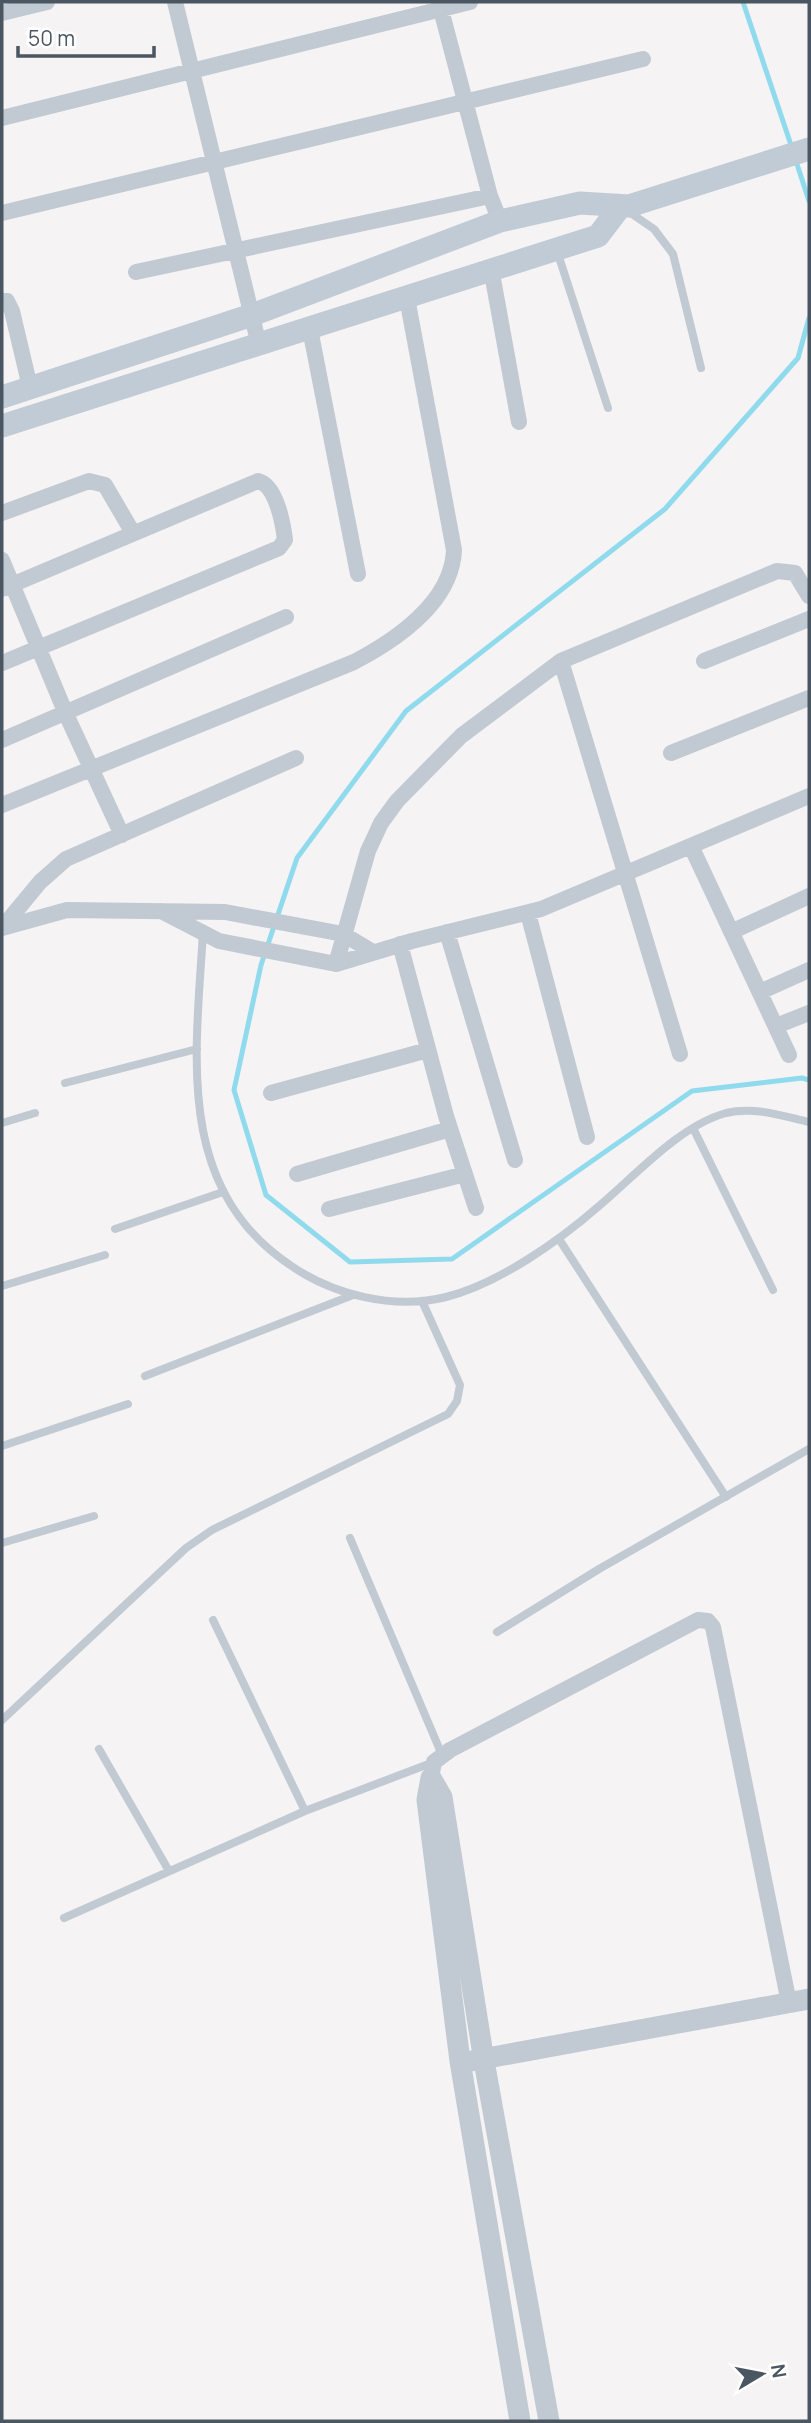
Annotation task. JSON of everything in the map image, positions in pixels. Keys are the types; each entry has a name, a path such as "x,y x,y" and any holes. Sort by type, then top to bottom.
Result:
{"main road":[{"path":"2,397 252,316 500,221 580,203 625,206 809,149"},
{"path":"2,426 598,236 625,206"}],"street":[{"path":"2,13 47,2"},
{"path":"175,2 259,345"},
{"path":"2,118 440,5 470,2"},
{"path":"440,5 490,197 500,221"},
{"path":"2,213 643,59"},
{"path":"135,272 490,197"},
{"path":"491,268 519,422"},
{"path":"2,805 354,662 399,636 440,591 453,570 454,550 407,298"},
{"path":"2,301 7,301 12,311 30,387"},
{"path":"310,329 358,574"},
{"path":"2,513 89,481 105,485 133,533"},
{"path":"2,663 279,548 285,540 270,488 258,481 7,587"},
{"path":"2,560 7,587 122,835"},
{"path":"337,964 342,934 368,851 382,823 397,802 461,736 561,661 777,572 795,573 809,596"},
{"path":"2,740 286,617"},
{"path":"704,662 809,619"},
{"path":"561,661 680,1054"},
{"path":"671,754 809,698"},
{"path":"2,928 55,867 296,758"},
{"path":"161,911 219,941 337,964 400,944 528,913 809,796"},
{"path":"691,846 789,1055"},
{"path":"731,932 809,897"},
{"path":"2,928 67,910 225,912 342,934 373,953"},
{"path":"528,913 587,1137"},
{"path":"447,932 515,1160"},
{"path":"400,944 450,1129 476,1208"},
{"path":"760,992 809,970"},
{"path":"776,1027 809,1013"},
{"path":"271,1093 428,1050"},
{"path":"297,1174 450,1129"},
{"path":"329,1209 465,1174"},
{"path":"460,2061 484,2061 799,2001 713,1627 708,1621 698,1620 436,1765 427,1800 460,2061 497,2298 520,2421"},
{"path":"436,1765 484,2061 549,2421"},
{"path":"497,2298 526,2293"}],"lane":[{"path":"625,206 653,229 673,254 701,368"},
{"path":"556,248 608,408"},
{"path":"203,932 197,1049 198,1110 202,1140 223,1192 267,1250 311,1280 354,1295 422,1301 447,1297 479,1284 559,1239 652,1157 725,1113 757,1110 809,1122"},
{"path":"65,1083 197,1049"},
{"path":"2,1123 35,1113"},
{"path":"694,1130 773,1290"},
{"path":"115,1229 223,1192"},
{"path":"559,1239 726,1497"},
{"path":"2,1286 105,1255"},
{"path":"145,1377 354,1295"},
{"path":"2,1720 186,1548 212,1530 448,1414 457,1401 460,1385 422,1301"},
{"path":"2,1446 128,1404"},
{"path":"497,1632 527,1611 809,1449"},
{"path":"2,1543 94,1516"},
{"path":"64,1918 305,1811 436,1765 350,1538"},
{"path":"213,1620 305,1811"},
{"path":"99,1749 169,1871"}],"waterway":[{"path":"743,2 792,148"},
{"path":"796,161 809,201"},
{"path":"809,318 798,358 665,509 406,711 297,858 261,965 234,1090 266,1195 350,1262 452,1259 692,1091 802,1078 809,1080"}]}
